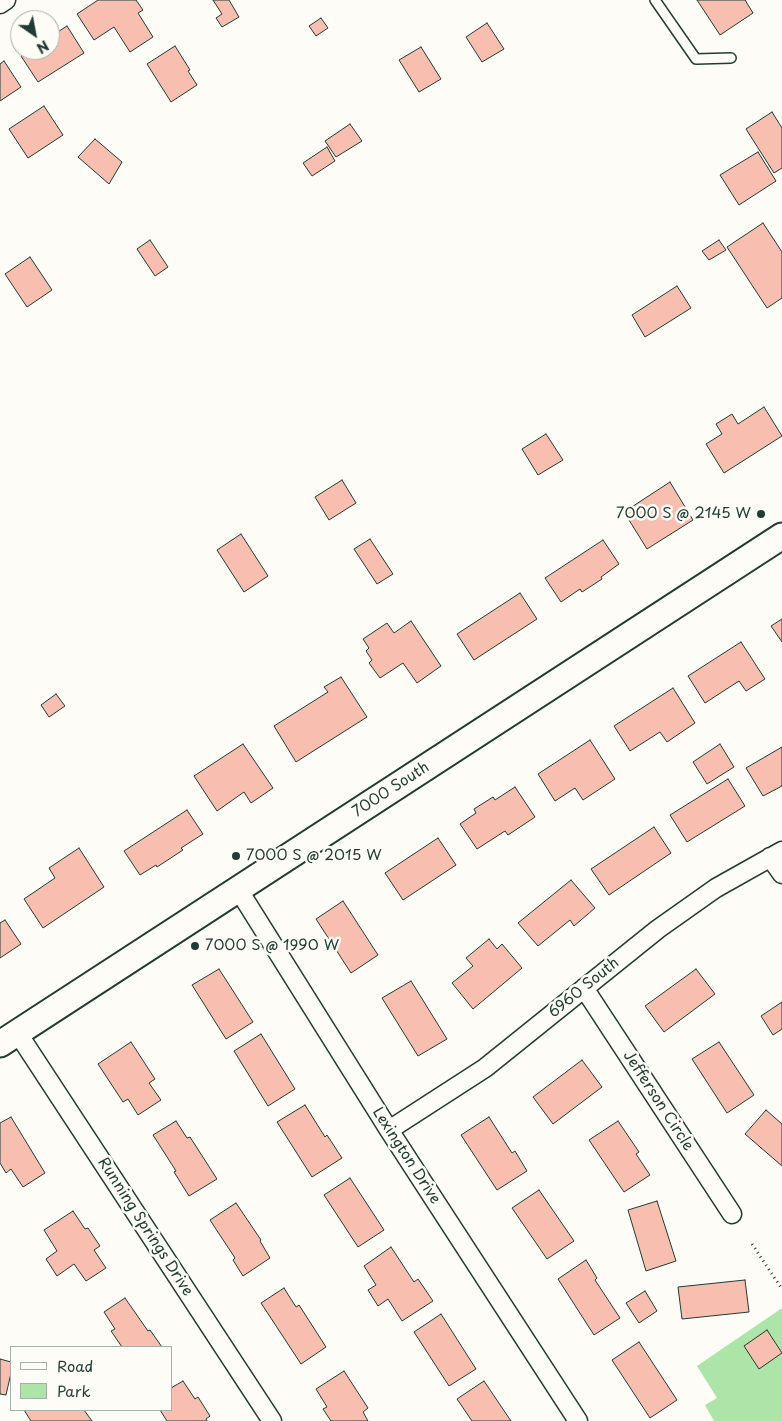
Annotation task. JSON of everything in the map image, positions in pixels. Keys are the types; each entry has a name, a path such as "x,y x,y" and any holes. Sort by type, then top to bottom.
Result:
{"main road":[{"name":"7000 South","path":"9,1038 782,536"}],"street":[{"path":"0,4 6,0"},
{"path":"776,854 782,874"},
{"name":"6960 South","path":"389,1130 485,1068 680,913 716,888 776,854"},
{"name":"Lexington Drive","path":"238,889 389,1130 578,1421"},
{"name":"Jefferson Circle","path":"584,988 732,1214"},
{"name":"Running Springs Drive","path":"9,1038 272,1421"}],"lane":[{"path":"655,0 696,59 731,58"}],"path":[{"path":"752,1244 782,1289"}],"green space":[{"path":"782,1308 782,1421 714,1421 705,1405 717,1398 697,1366"}],"building":[{"path":"98,0 136,0 143,10 138,13 153,37 130,52 114,27 94,40 77,14"},
{"path":"213,0 229,0 239,17 222,27 216,18 222,14"},
{"path":"697,0 745,0 753,13 720,35"},
{"path":"321,18 328,28 316,36 309,26"},
{"path":"487,23 504,49 482,62 466,37"},
{"path":"67,26 84,53 38,82 24,60 60,60 60,31"},
{"path":"175,46 197,85 171,102 147,64"},
{"path":"421,47 441,79 419,92 399,60"},
{"path":"4,61 21,87 0,101 0,64"},
{"path":"44,106 63,135 28,158 9,129"},
{"path":"772,112 782,128 782,168 774,173 746,129"},
{"path":"350,124 362,141 336,157 325,141"},
{"path":"95,139 122,162 109,184 78,157"},
{"path":"327,147 335,161 312,176 303,163"},
{"path":"758,152 776,181 739,205 720,175"},
{"path":"763,223 782,252 782,298 767,308 727,247"},
{"path":"150,240 168,267 155,276 137,249"},
{"path":"719,240 726,250 709,260 702,251"},
{"path":"30,257 52,290 27,307 5,274"},
{"path":"677,286 691,308 645,337 632,315"},
{"path":"764,407 782,436 724,473 706,444 722,434 716,424 732,414 738,424"},
{"path":"546,434 563,460 538,475 522,449"},
{"path":"342,480 356,503 329,520 315,497"},
{"path":"670,482 693,520 647,549 624,512"},
{"path":"241,534 268,576 244,592 217,550"},
{"path":"370,539 393,574 377,584 354,549"},
{"path":"603,540 619,564 601,577 602,579 582,592 580,589 561,602 545,578"},
{"path":"520,593 537,619 474,660 457,634"},
{"path":"782,619 782,642 771,626"},
{"path":"411,621 441,666 417,683 403,663 380,678 369,663 372,660 366,651 369,648 363,639 387,623 394,633"},
{"path":"741,642 765,679 746,691 739,681 705,703 688,676"},
{"path":"341,677 367,717 296,762 274,726 328,692 324,687"},
{"path":"673,688 695,723 667,742 660,732 630,751 614,726"},
{"path":"56,694 65,706 49,717 41,705"},
{"path":"590,740 615,779 583,800 575,788 555,801 538,774"},
{"path":"243,744 273,788 251,803 244,792 217,811 194,776"},
{"path":"720,744 734,767 707,784 693,762"},
{"path":"782,747 782,786 763,796 746,768"},
{"path":"728,779 745,806 687,842 670,815"},
{"path":"515,787 535,817 508,835 505,831 477,849 460,824 476,813 474,809 493,797 495,800"},
{"path":"187,810 203,834 157,867 156,865 140,875 124,851"},
{"path":"654,827 671,853 609,895 591,869"},
{"path":"438,838 456,865 403,900 385,873"},
{"path":"79,848 104,887 43,928 24,899 55,878 49,868"},
{"path":"571,880 595,908 574,926 570,920 538,946 518,923"},
{"path":"343,901 378,955 351,973 316,919"},
{"path":"5,920 21,944 0,958 0,923"},
{"path":"489,939 497,949 502,944 522,968 473,1009 452,983 473,966 466,958"},
{"path":"219,969 253,1022 226,1039 192,985"},
{"path":"696,969 715,994 664,1032 645,1006"},
{"path":"411,981 447,1039 418,1056 382,998"},
{"path":"782,1002 782,1029 773,1035 761,1016"},
{"path":"261,1034 295,1089 268,1106 234,1051"},
{"path":"131,1042 155,1079 149,1083 161,1100 138,1115 128,1099 123,1102 98,1064"},
{"path":"719,1042 754,1095 727,1113 692,1059"},
{"path":"582,1060 602,1087 553,1124 533,1097"},
{"path":"305,1105 325,1137 327,1135 342,1158 312,1177 277,1122"},
{"path":"766,1110 782,1124 782,1166 745,1134"},
{"path":"11,1117 45,1173 23,1187 11,1169 6,1173 0,1163 0,1123"},
{"path":"489,1117 512,1153 515,1151 527,1171 497,1190 461,1135"},
{"path":"176,1121 187,1138 190,1137 217,1179 189,1196 174,1172 176,1171 153,1135"},
{"path":"618,1121 639,1152 636,1154 650,1175 624,1192 589,1140"},
{"path":"350,1178 384,1230 358,1247 324,1195"},
{"path":"539,1190 574,1241 547,1259 512,1208"},
{"path":"657,1201 676,1261 646,1271 628,1210"},
{"path":"236,1203 261,1240 270,1258 243,1276 233,1260 235,1258 210,1220"},
{"path":"73,1211 100,1246 94,1250 106,1268 86,1281 74,1264 57,1276 46,1259 57,1251 44,1230"},
{"path":"391,1247 414,1282 418,1279 433,1301 402,1321 388,1299 378,1306 368,1290 376,1285 364,1266"},
{"path":"586,1260 597,1278 595,1280 620,1318 594,1335 558,1279"},
{"path":"745,1280 749,1312 682,1319 678,1287"},
{"path":"284,1288 296,1307 299,1305 326,1347 301,1364 261,1303"},
{"path":"645,1291 657,1311 639,1323 626,1303"},
{"path":"125,1298 148,1331 150,1330 161,1346 121,1346 111,1331 115,1329 104,1312"},
{"path":"441,1314 476,1369 449,1386 414,1332"},
{"path":"767,1330 782,1353 759,1369 744,1346"},
{"path":"639,1342 677,1400 650,1418 612,1360"},
{"path":"0,1359 10,1362 10,1377 6,1395 0,1394"},
{"path":"344,1371 368,1408 363,1412 368,1421 331,1421 323,1409 327,1407 316,1389"},
{"path":"183,1381 195,1399 198,1397 210,1416 206,1419 207,1421 167,1421 161,1411 172,1411 172,1387"},
{"path":"484,1381 511,1421 472,1421 457,1399"},
{"path":"25,1411 85,1411 92,1421 31,1421"}],"place":[{"name":"7000 S @ 2145 W","path":"761,514"},
{"name":"7000 S @ 2015 W","path":"236,856"},
{"name":"7000 S @ 1990 W","path":"195,946"}]}
